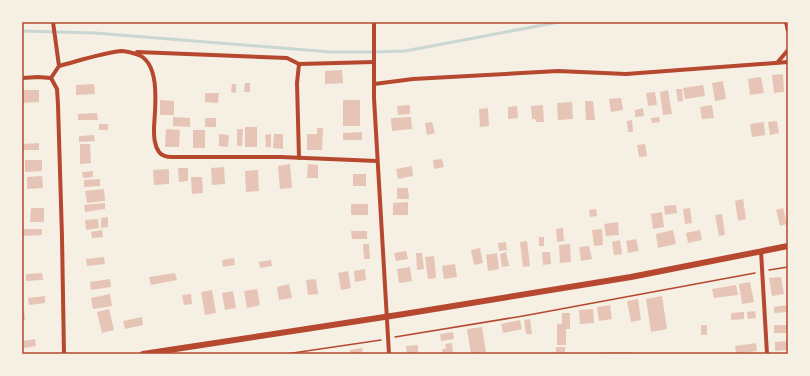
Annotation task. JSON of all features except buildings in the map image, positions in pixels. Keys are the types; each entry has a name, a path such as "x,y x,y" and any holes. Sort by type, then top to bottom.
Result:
{"street":[{"path":"51,78 59,66 52,22"},
{"path":"374,22 374,84 377,161 389,354"},
{"path":"786,22 788,30"},
{"path":"777,63 788,50"},
{"path":"59,66 122,51 287,58 299,64 374,65"},
{"path":"133,52 144,57 150,64 154,74 154,140 159,152 164,156 377,161"},
{"path":"374,84 413,79 558,70 626,74 788,62"},
{"path":"299,64 297,83 299,158"},
{"path":"22,78 51,78"},
{"path":"51,78 57,89 58,105 64,354"},
{"path":"143,354 631,277 788,246"},
{"path":"761,251 767,354"}],"path":[{"path":"286,354 388,339 523,316 788,267"}],"waterway":[{"path":"22,31 95,33 331,52 374,52 405,51 559,22"}]}
